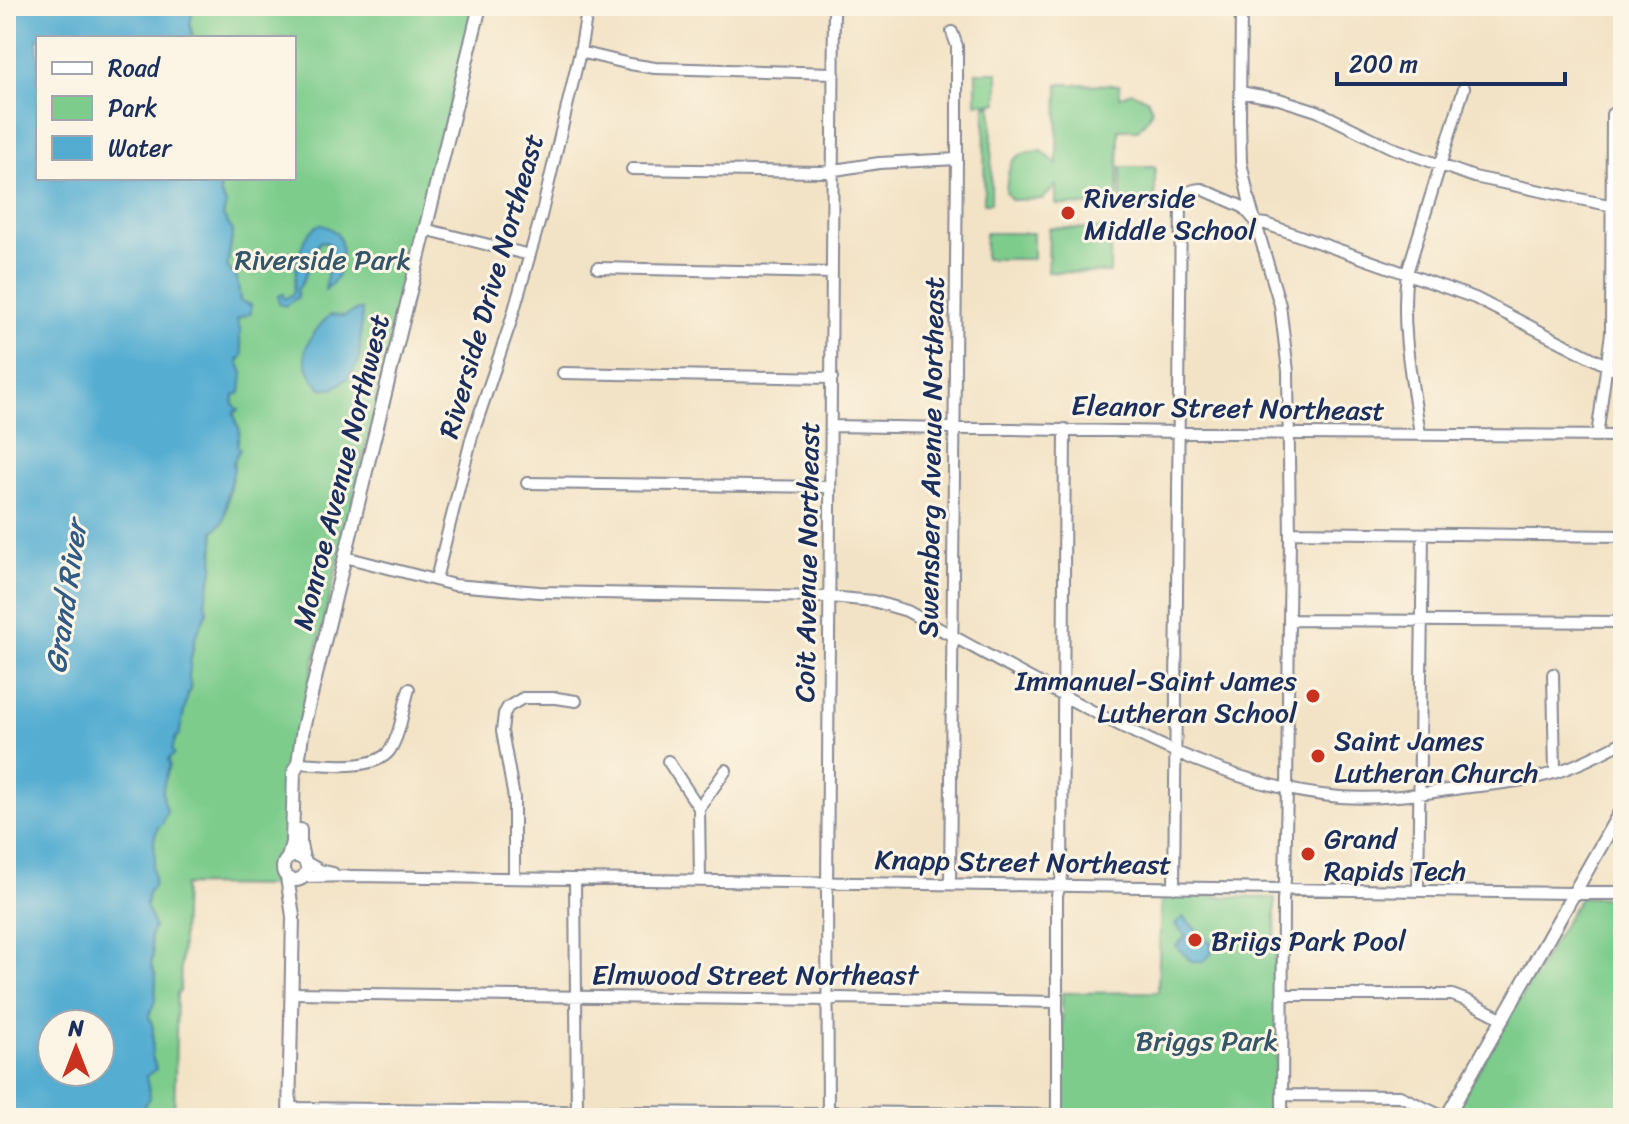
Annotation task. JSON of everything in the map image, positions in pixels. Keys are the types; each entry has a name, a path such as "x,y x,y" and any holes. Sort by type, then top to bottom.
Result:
{"main road":[{"name":"Monroe Avenue Northwest","path":"305,860 296,830 294,772 303,728 480,6"},
{"path":"1446,1118 1623,807"},
{"name":"Monroe Avenue Northwest","path":"288,858 296,830"},
{"path":"289,1113 293,916 283,867 288,858 297,855 305,860 308,868 302,878 293,916"},
{"path":"287,877 294,880 302,878"},
{"name":"Knapp Street Northeast","path":"1574,893 1623,893"}],"street":[{"name":"Riverside Drive Northeast","path":"436,579 472,436 530,255 580,52 588,6"},
{"name":"Coit Avenue Northeast","path":"828,1116 834,6"},
{"path":"1241,6 1241,162 1280,305 1288,371 1290,532 1282,1118"},
{"name":"Swensberg Avenue Northeast","path":"950,884 957,159 957,46 952,32"},
{"path":"580,52 655,68 834,73"},
{"path":"1420,434 1407,346 1404,301 1407,273 1464,88"},
{"path":"1240,92 1279,99 1317,111 1390,147 1440,167 1516,187 1623,208"},
{"path":"1597,436 1611,333 1612,114"},
{"path":"632,169 833,171 879,163 957,159"},
{"path":"1174,888 1181,201 1185,194 1202,189 1243,207 1257,223 1475,298 1623,374"},
{"path":"424,229 530,255"},
{"path":"598,268 832,273"},
{"path":"563,373 832,378"},
{"name":"Eleanor Street Northeast","path":"832,426 1623,436"},
{"path":"289,1113 459,1110 577,1115 828,1116 838,1112 1057,1117 1057,896 1062,876 1065,429"},
{"path":"527,483 830,487"},
{"path":"1290,532 1623,536"},
{"path":"1418,891 1423,534"},
{"path":"345,557 454,585 539,592 853,598 896,608 907,611 1123,728 1175,752 1252,780 1337,796 1370,798 1420,794 1538,777 1584,762 1623,742"},
{"path":"1289,620 1623,622"},
{"path":"1553,674 1555,772"},
{"path":"298,763 357,764 378,760 394,742 409,689"},
{"path":"514,878 514,798 502,731 504,714 508,707 523,698 576,701"},
{"path":"668,761 699,808 700,881"},
{"path":"699,808 726,770"},
{"path":"305,860 320,870 343,876"},
{"name":"Knapp Street Northeast","path":"302,878 514,878 1574,893"},
{"path":"575,879 577,1115"},
{"name":"Elmwood Street Northeast","path":"291,993 1057,1002"},
{"path":"1283,995 1452,995 1503,1019"},
{"path":"1283,1095 1400,1096 1446,1118"}],"green space":[{"name":"Riverside Park","path":"190,6 475,6 298,729 291,763 289,844 280,865 283,882 281,886 184,885 174,1118 147,1118 144,1106 150,1097 146,1077 156,1068 149,1016 155,1000 156,976 151,965 153,953 150,936 154,927 146,906 154,878 154,840 163,786 170,765 168,760 191,690 188,677 195,638 207,612 205,602 213,570 214,531 224,521 240,430 234,412 238,411 233,404 238,361 243,355 237,319 251,312 251,305 240,301 237,278 227,267 233,231 223,216 226,204 220,193 219,180 296,180 296,36 193,36"},
{"path":"976,72 998,72 998,103 976,103"},
{"path":"1058,84 1120,85 1120,97 1132,92 1148,100 1152,109 1138,130 1119,130 1118,206 1056,205 1056,186 1043,199 1012,200 1006,193 1010,167 1017,157 1042,151 1057,164"},
{"path":"985,105 992,105 991,203 984,203"},
{"path":"1121,167 1155,167 1155,209 1121,209"},
{"path":"1049,228 1111,229 1110,273 1048,272"},
{"path":"985,233 1033,233 1033,259 985,259"},
{"name":"Briggs Park","path":"1161,895 1275,898 1277,1118 1062,1118 1062,993 1158,992"},
{"path":"1580,897 1623,898 1623,1118 1450,1118"}],"water":[{"name":"Grand River","path":"6,6 190,6 193,36 36,36 36,180 219,180 220,193 226,204 223,216 233,231 227,267 237,278 240,301 251,305 251,313 237,319 243,355 238,361 243,373 241,393 234,395 233,404 239,410 234,412 240,430 237,446 240,449 233,463 224,521 214,531 213,570 205,602 207,612 195,638 189,677 191,690 172,750 174,754 168,760 170,764 163,792 167,810 154,840 154,878 146,905 154,927 150,936 153,953 151,965 156,976 155,1000 149,1016 156,1069 146,1077 150,1098 144,1106 147,1118 6,1118"},
{"path":"320,224 336,233 341,242 341,261 336,278 325,290 330,253 328,243 321,241 297,290 298,297 285,306 279,304 278,296 283,294 284,299 293,294 302,246 306,237"},
{"path":"362,310 359,362 348,378 333,389 321,388 306,363 308,343 330,315 344,316"},
{"name":"Briigs Park Pool","path":"1183,917 1211,943 1212,953 1203,962 1192,962 1176,946 1186,936 1175,924"}],"place":[{"name":"Riverside Middle School","path":"1068,213"},
{"name":"Immanuel-Saint James Lutheran School","path":"1313,696"},
{"name":"Saint James Lutheran Church","path":"1318,756"},
{"name":"Grand Rapids Tech","path":"1308,854"},
{"name":"Briigs Park Pool","path":"1195,940"}]}
